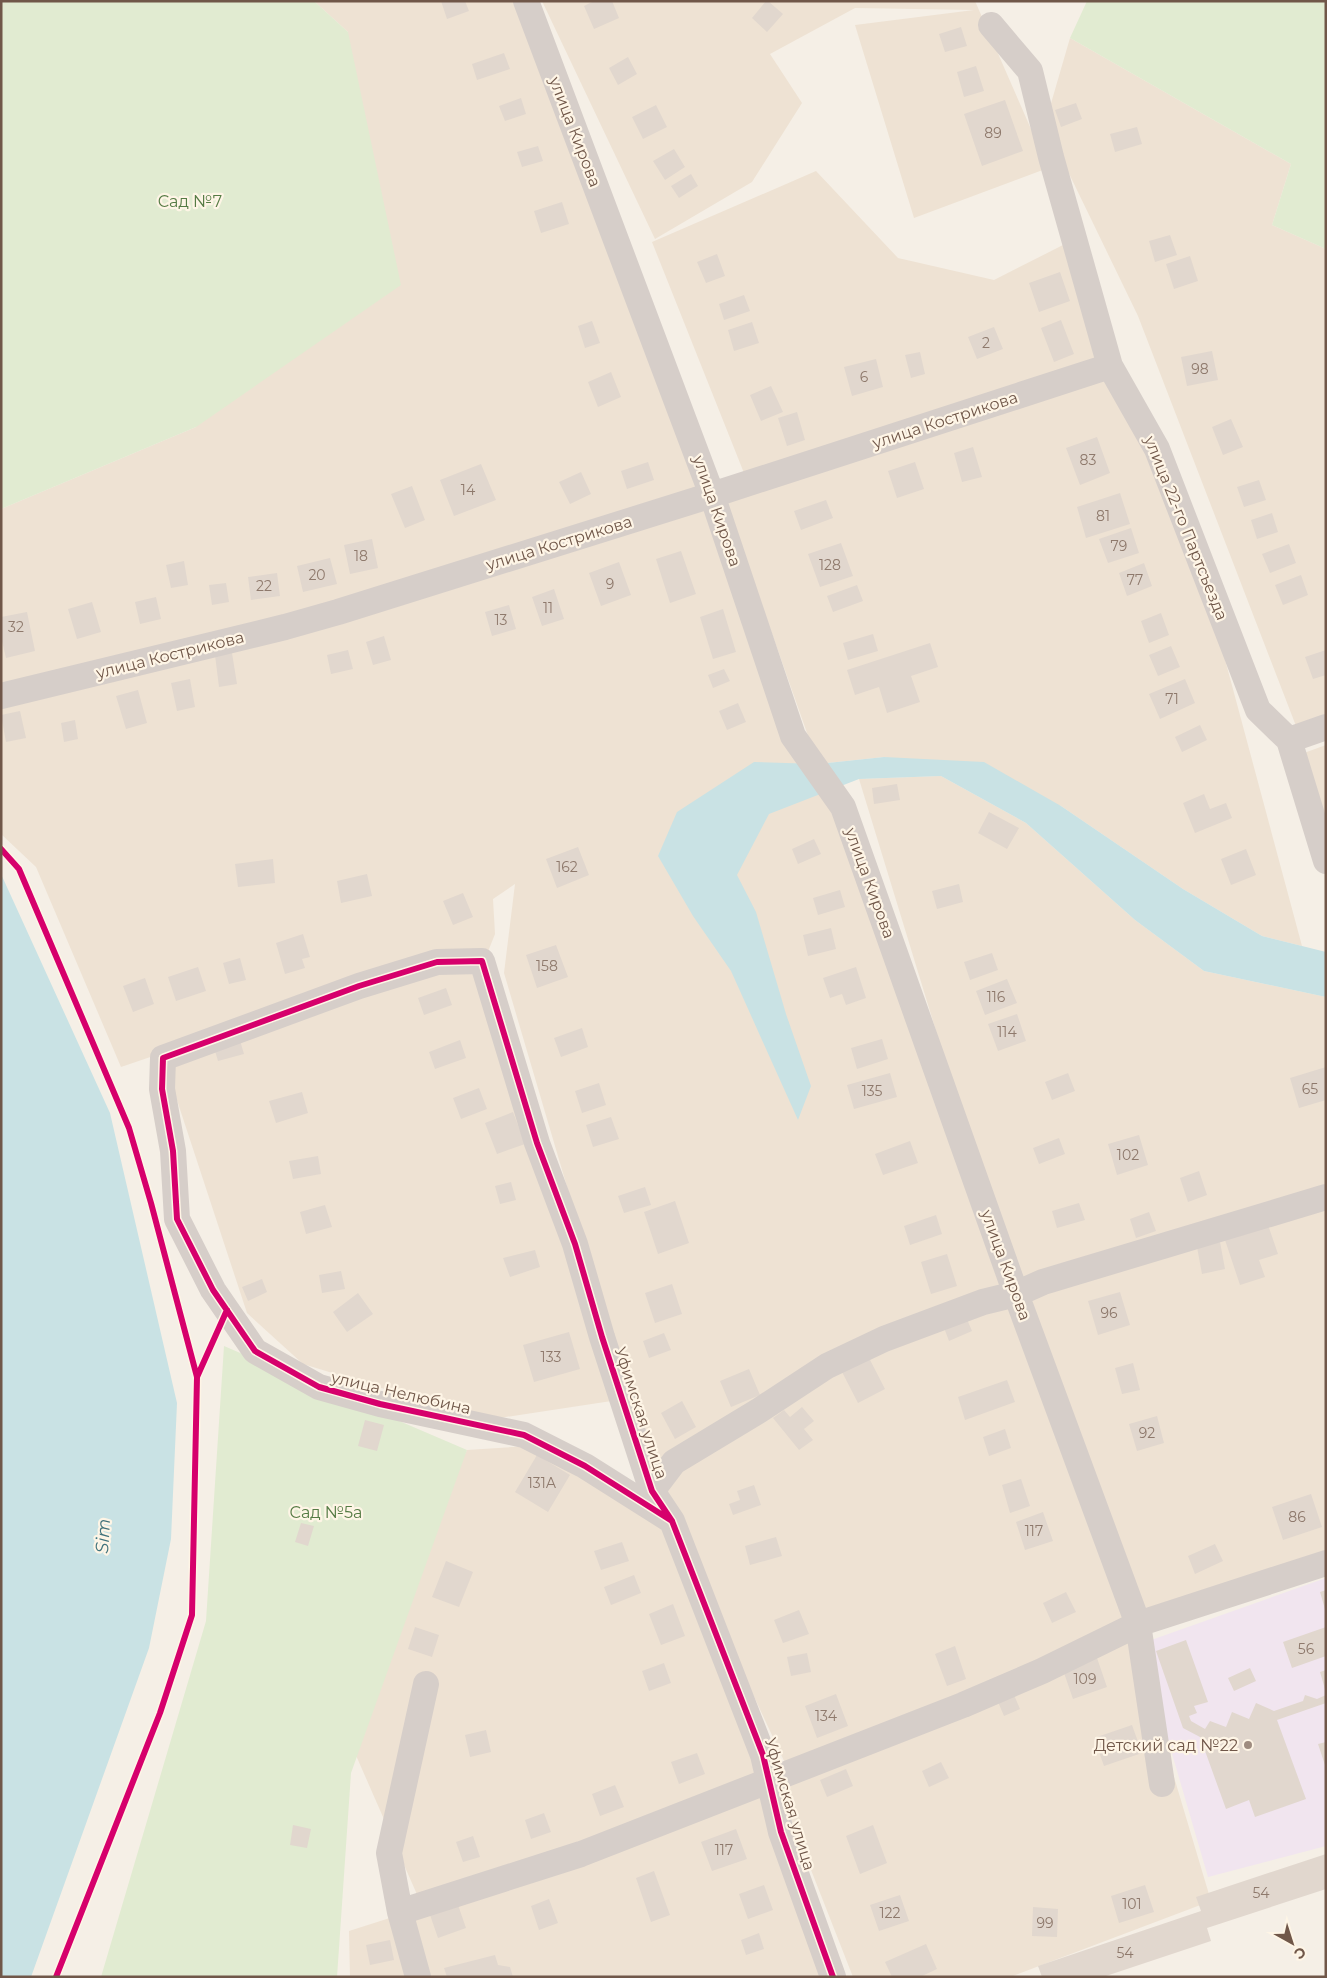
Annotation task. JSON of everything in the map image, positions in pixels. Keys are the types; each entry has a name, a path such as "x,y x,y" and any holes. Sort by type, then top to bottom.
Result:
{"street":[{"name":"улица Кирова","path":"526,1 712,495 793,736 843,807 1016,1294 1138,1624 1162,1784"},
{"name":"улица 22-го Партсъезда","path":"991,25 1030,71 1051,158 1110,366 1157,449 1258,710 1289,740 1326,861"},
{"name":"улица Кострикова","path":"1,696 285,627 338,612 712,495 1110,366"},
{"path":"1289,740 1326,727"},
{"name":"Уфимская улица","path":"201,1044 359,986 437,962 482,961 537,1143 575,1244 602,1337 652,1491 672,1521 759,1746 770,1780 782,1832 834,1977"},
{"name":"улица Нелюбина","path":"201,1044 163,1058 162,1089 173,1151 177,1219 213,1290 255,1350 318,1387 380,1404 524,1435 585,1466 672,1521"},
{"path":"652,1491 674,1462 828,1366 884,1339 983,1302 1016,1294 1043,1282 1326,1197"},
{"path":"400,1912 581,1854 963,1705 1042,1671 1138,1624 1326,1563"},
{"path":"418,1977 400,1912 389,1853 426,1684"}],"shaded area":[{"path":"314,1 519,1 708,504 836,820 1003,1295 820,1365 652,1475 504,973 515,884 493,899 495,934 487,954 359,986 121,1067 36,867 1,834 1,509 196,427 348,32"},
{"path":"542,1 975,1 1048,168 914,218 855,25 974,10 855,8 770,54 802,103 752,182 655,239"},
{"path":"1070,38 1291,164 1272,225 1326,249 1326,716 1296,726 1138,316 1045,124"},
{"path":"816,171 898,258 994,280 1063,245 1101,363 744,473 652,242"},
{"path":"1107,374 1174,511 1223,652 1302,946 1262,936 1183,889 1061,806 884,757 818,764 726,503"},
{"path":"1326,745 1326,843 1293,757"},
{"path":"941,776 1026,823 1135,920 1204,971 1326,997 1326,1191 1014,1286 859,779"},
{"path":"485,962 618,1400 486,1420 303,1364 247,1313 172,1085 168,1063 341,996"},
{"path":"1326,1205 1326,1559 1135,1622 1026,1298"},
{"path":"1011,1301 1130,1622 963,1705 785,1763 658,1491 690,1459 826,1372"},
{"path":"528,1446 668,1529 762,1773 588,1844 419,1899 351,1744 425,1540 467,1450"},
{"name":"Детский сад №22","path":"1326,1578 1326,1846 1208,1877 1140,1644"},
{"path":"1131,1633 1211,1901 1010,1977 853,1977 775,1778"},
{"path":"763,1792 832,1977 427,1977 411,1913"},
{"path":"396,1916 413,1977 350,1977 349,1931"}],"green space":[{"name":"Сад №7","path":"1,1 314,1 348,32 401,285 196,427 1,509"},
{"path":"1087,1 1326,1 1326,249 1272,225 1291,164 1070,38"},
{"name":"Сад №5а","path":"224,1346 467,1450 351,1773 337,1977 101,1977 206,1621"}],"water":[{"path":"884,757 984,762 1061,806 1183,889 1262,936 1326,952 1326,997 1204,971 1135,920 1026,823 941,776 859,779 769,814 737,875 756,912 786,1014 811,1086 798,1120 731,971 693,916 658,856 677,812 754,762 818,764"},
{"name":"Sim","path":"1,874 110,1113 177,1403 171,1539 149,1648 31,1977 1,1977"}],"building":[{"path":"441,1 465,1 469,11 447,19"},
{"path":"594,1 612,1 619,18 594,29 584,6"},
{"path":"766,1 783,14 767,32 752,18"},
{"path":"961,27 967,46 945,52 939,34"},
{"path":"504,53 510,69 477,80 472,64"},
{"path":"628,57 637,74 618,85 609,68"},
{"path":"976,66 984,91 964,97 957,72"},
{"path":"521,98 526,114 505,121 499,106"},
{"path":"1005,100 1023,151 982,166 964,114"},
{"path":"1076,103 1082,119 1061,127 1055,110"},
{"path":"656,105 667,127 643,139 632,117"},
{"path":"1137,127 1142,144 1115,152 1110,134"},
{"path":"538,146 543,161 522,167 517,152"},
{"path":"674,149 685,167 665,180 653,161"},
{"path":"691,174 698,186 679,198 671,186"},
{"path":"562,202 569,224 541,233 534,211"},
{"path":"1170,235 1177,255 1155,262 1149,241"},
{"path":"717,254 725,276 706,283 697,262"},
{"path":"1190,256 1198,281 1174,289 1166,264"},
{"path":"1060,272 1070,301 1039,312 1029,283"},
{"path":"744,295 750,311 724,320 719,304"},
{"path":"1061,320 1074,354 1054,362 1041,328"},
{"path":"592,321 600,343 585,348 578,326"},
{"path":"752,322 759,343 734,351 728,330"},
{"path":"994,327 1003,349 977,359 968,337"},
{"path":"1212,351 1218,380 1187,386 1181,357"},
{"path":"920,352 925,374 911,378 905,355"},
{"path":"876,359 883,387 852,396 844,367"},
{"path":"611,372 621,397 598,407 588,382"},
{"path":"771,386 783,412 761,421 750,395"},
{"path":"797,412 805,440 787,446 778,418"},
{"path":"1231,419 1243,447 1223,455 1212,427"},
{"path":"1097,437 1110,473 1080,485 1066,448"},
{"path":"973,447 982,477 962,482 954,453"},
{"path":"648,462 654,480 627,489 621,471"},
{"path":"915,462 924,489 897,498 888,471"},
{"path":"481,464 496,500 454,516 440,480"},
{"path":"581,472 591,494 570,504 559,482"},
{"path":"1259,480 1266,500 1244,507 1237,487"},
{"path":"412,486 425,520 405,528 391,494"},
{"path":"1120,493 1130,524 1086,538 1077,507"},
{"path":"826,500 833,518 801,530 794,511"},
{"path":"1272,513 1278,532 1257,539 1251,520"},
{"path":"1131,528 1139,553 1108,563 1099,539"},
{"path":"372,539 378,568 350,574 344,545"},
{"path":"841,543 853,576 820,587 808,554"},
{"path":"1289,544 1296,563 1270,573 1262,554"},
{"path":"681,551 696,594 670,603 656,559"},
{"path":"330,558 337,584 303,592 297,566"},
{"path":"184,561 188,585 171,588 166,565"},
{"path":"619,562 631,595 601,606 589,573"},
{"path":"1144,563 1152,586 1127,596 1119,573"},
{"path":"277,573 280,596 251,600 248,577"},
{"path":"1301,575 1308,595 1283,605 1275,585"},
{"path":"226,583 229,602 212,605 209,585"},
{"path":"857,585 863,601 833,612 827,596"},
{"path":"554,589 564,619 542,626 532,597"},
{"path":"156,597 161,619 140,624 135,602"},
{"path":"92,602 101,632 77,639 68,609"},
{"path":"509,605 516,629 492,636 485,612"},
{"path":"723,609 736,652 713,659 700,617"},
{"path":"27,612 35,651 6,658 1,637 1,617"},
{"path":"1161,613 1169,635 1149,643 1141,621"},
{"path":"873,634 878,651 848,660 843,643"},
{"path":"384,636 391,660 373,665 366,642"},
{"path":"930,643 938,667 911,676 920,702 887,713 879,687 855,695 847,670"},
{"path":"1171,646 1180,667 1158,676 1149,655"},
{"path":"348,650 353,669 331,674 327,655"},
{"path":"1326,650 1326,675 1313,679 1305,657"},
{"path":"232,653 237,684 219,687 215,655"},
{"path":"724,669 730,681 713,688 708,675"},
{"path":"190,679 195,707 177,711 171,683"},
{"path":"1185,679 1195,703 1160,719 1149,694"},
{"path":"138,690 147,723 126,729 116,696"},
{"path":"738,703 746,722 727,730 719,711"},
{"path":"20,711 26,738 6,742 1,715"},
{"path":"75,720 78,739 64,742 61,723"},
{"path":"1200,725 1207,740 1182,752 1175,737"},
{"path":"897,784 900,800 874,804 872,788"},
{"path":"1204,794 1210,809 1226,803 1232,818 1195,833 1183,803"},
{"path":"989,812 1019,828 1007,849 978,833"},
{"path":"814,839 821,854 798,864 792,849"},
{"path":"578,847 589,875 557,888 546,859"},
{"path":"1246,849 1256,875 1231,885 1221,859"},
{"path":"273,859 275,883 238,887 235,864"},
{"path":"367,874 372,896 341,903 337,881"},
{"path":"959,884 963,902 937,909 932,891"},
{"path":"840,890 845,907 818,915 813,898"},
{"path":"463,893 473,917 453,925 443,901"},
{"path":"831,928 836,949 808,956 803,935"},
{"path":"303,934 310,957 302,959 305,968 285,974 276,943"},
{"path":"556,945 568,977 537,988 526,955"},
{"path":"992,953 998,970 970,980 964,962"},
{"path":"240,958 246,980 229,984 223,963"},
{"path":"198,967 206,991 176,1001 168,977"},
{"path":"856,967 866,998 846,1005 842,994 830,998 823,978"},
{"path":"145,978 154,1004 133,1012 123,986"},
{"path":"1007,979 1017,1003 985,1015 976,991"},
{"path":"446,988 452,1005 424,1015 418,998"},
{"path":"1017,1014 1026,1041 998,1051 988,1024"},
{"path":"582,1028 588,1047 561,1057 554,1038"},
{"path":"239,1037 244,1054 218,1061 213,1044"},
{"path":"882,1039 888,1059 857,1069 851,1048"},
{"path":"460,1040 466,1058 435,1069 429,1052"},
{"path":"1326,1067 1326,1100 1299,1108 1290,1078"},
{"path":"890,1073 897,1097 854,1109 847,1085"},
{"path":"1068,1073 1075,1091 1052,1100 1045,1082"},
{"path":"599,1083 606,1105 582,1113 575,1091"},
{"path":"479,1088 487,1109 461,1119 453,1098"},
{"path":"302,1092 308,1113 276,1123 269,1101"},
{"path":"513,1112 525,1144 497,1154 485,1123"},
{"path":"611,1117 619,1139 593,1147 586,1125"},
{"path":"1139,1135 1148,1165 1117,1175 1108,1144"},
{"path":"1059,1138 1065,1154 1039,1164 1033,1148"},
{"path":"910,1141 918,1163 883,1175 875,1154"},
{"path":"318,1156 321,1174 293,1179 289,1161"},
{"path":"1199,1171 1207,1195 1188,1202 1180,1178"},
{"path":"511,1182 516,1200 500,1204 495,1186"},
{"path":"645,1187 651,1205 624,1213 618,1196"},
{"path":"675,1201 689,1243 658,1254 644,1212"},
{"path":"1079,1203 1085,1220 1057,1228 1052,1211"},
{"path":"325,1205 332,1227 306,1234 300,1212"},
{"path":"1149,1212 1156,1231 1136,1238 1130,1219"},
{"path":"936,1215 942,1234 910,1245 904,1226"},
{"path":"1268,1225 1278,1254 1259,1260 1265,1277 1240,1285 1225,1240"},
{"path":"1220,1242 1225,1269 1202,1274 1197,1247"},
{"path":"535,1250 540,1267 510,1277 503,1258"},
{"path":"947,1254 957,1286 931,1294 921,1262"},
{"path":"341,1271 345,1289 322,1293 319,1275"},
{"path":"262,1279 267,1292 248,1301 242,1287"},
{"path":"672,1284 682,1314 655,1323 645,1293"},
{"path":"1120,1292 1130,1325 1098,1335 1088,1301"},
{"path":"358,1293 373,1314 347,1332 333,1312"},
{"path":"966,1317 972,1331 949,1341 943,1325"},
{"path":"569,1332 580,1369 534,1382 523,1345"},
{"path":"664,1333 671,1350 649,1358 643,1341"},
{"path":"868,1356 885,1389 858,1403 841,1370"},
{"path":"1133,1363 1140,1390 1122,1394 1115,1368"},
{"path":"749,1369 760,1395 731,1407 720,1381"},
{"path":"1007,1380 1015,1402 965,1420 958,1397"},
{"path":"682,1401 696,1427 675,1439 661,1413"},
{"path":"802,1407 814,1421 804,1429 813,1440 799,1450 773,1418 784,1410 790,1417"},
{"path":"1157,1416 1164,1443 1137,1451 1129,1424"},
{"path":"365,1420 384,1425 377,1451 358,1446"},
{"path":"1005,1429 1011,1448 989,1456 983,1437"},
{"path":"537,1455 570,1475 548,1512 515,1492"},
{"path":"1021,1479 1030,1506 1010,1513 1002,1485"},
{"path":"754,1485 761,1505 733,1515 729,1504 740,1500 737,1491"},
{"path":"1311,1494 1322,1527 1283,1540 1272,1507"},
{"path":"1043,1512 1053,1541 1025,1550 1016,1522"},
{"path":"301,1523 314,1526 308,1546 295,1542"},
{"path":"776,1537 782,1556 750,1565 745,1546"},
{"path":"622,1542 629,1561 601,1570 594,1551"},
{"path":"1215,1544 1223,1561 1195,1574 1188,1556"},
{"path":"446,1561 473,1572 459,1607 432,1597"},
{"path":"634,1575 641,1593 611,1605 604,1587"},
{"path":"1326,1590 1326,1609 1325,1609 1320,1592"},
{"path":"1066,1592 1076,1612 1052,1623 1043,1603"},
{"path":"673,1604 685,1636 661,1645 649,1614"},
{"path":"799,1610 809,1634 783,1643 774,1620"},
{"path":"415,1627 439,1635 432,1657 408,1649"},
{"path":"1326,1627 1326,1656 1292,1668 1283,1642"},
{"path":"1186,1640 1208,1702 1194,1706 1197,1713 1189,1716 1191,1721 1205,1729 1210,1721 1226,1727 1232,1712 1249,1719 1256,1703 1274,1711 1303,1701 1305,1695 1317,1699 1326,1695 1326,1703 1277,1720 1306,1799 1255,1817 1249,1800 1226,1809 1200,1737 1183,1728 1156,1651"},
{"path":"955,1646 966,1679 947,1686 935,1654"},
{"path":"807,1653 811,1672 791,1676 787,1657"},
{"path":"1097,1658 1107,1687 1073,1699 1063,1670"},
{"path":"664,1663 671,1683 649,1691 642,1671"},
{"path":"1250,1668 1256,1681 1234,1691 1228,1678"},
{"path":"1326,1670 1326,1689 1325,1689 1320,1672"},
{"path":"1011,1688 1020,1709 1004,1716 995,1695"},
{"path":"836,1694 848,1726 817,1738 805,1706"},
{"path":"1132,1725 1142,1753 1104,1766 1094,1738"},
{"path":"486,1730 491,1752 470,1757 465,1735"},
{"path":"1326,1742 1326,1765 1325,1765 1318,1744"},
{"path":"697,1753 705,1774 679,1784 671,1762"},
{"path":"941,1762 949,1778 929,1787 922,1771"},
{"path":"846,1769 853,1786 827,1797 820,1780"},
{"path":"615,1785 624,1807 600,1816 592,1794"},
{"path":"544,1813 551,1832 531,1839 525,1820"},
{"path":"293,1825 311,1829 307,1848 290,1845"},
{"path":"873,1825 887,1863 860,1874 846,1836"},
{"path":"736,1829 747,1859 712,1871 701,1842"},
{"path":"473,1836 480,1857 463,1862 456,1842"},
{"path":"1326,1854 1326,1889 1207,1928 1211,1941 1103,1977 1042,1977 1038,1966 1201,1911 1196,1897"},
{"path":"654,1871 670,1915 651,1922 636,1878"},
{"path":"764,1885 773,1910 748,1919 739,1894"},
{"path":"1145,1885 1154,1912 1119,1923 1111,1896"},
{"path":"900,1895 909,1921 879,1931 870,1905"},
{"path":"549,1899 558,1923 539,1930 531,1906"},
{"path":"457,1902 466,1928 438,1938 429,1912"},
{"path":"1033,1907 1058,1909 1057,1937 1032,1936"},
{"path":"759,1933 764,1949 746,1955 741,1940"},
{"path":"390,1940 394,1960 370,1965 366,1945"},
{"path":"926,1944 937,1969 920,1977 892,1977 885,1962"},
{"path":"495,1955 498,1965 510,1967 513,1977 447,1977 444,1968"}],"cycle path":[{"path":"1,849 19,869 129,1128 197,1377 192,1615 160,1713 56,1977"},
{"path":"672,1521 585,1466 524,1435 380,1404 319,1387 255,1351 213,1290 177,1219 173,1151 162,1089 163,1058 359,986 437,962 482,961 537,1143 575,1244 602,1337 652,1491 672,1521 763,1755 781,1832 833,1977"},
{"path":"197,1377 227,1310"}],"place":[{"name":"Детский сад №22","path":"1248,1745"}]}
